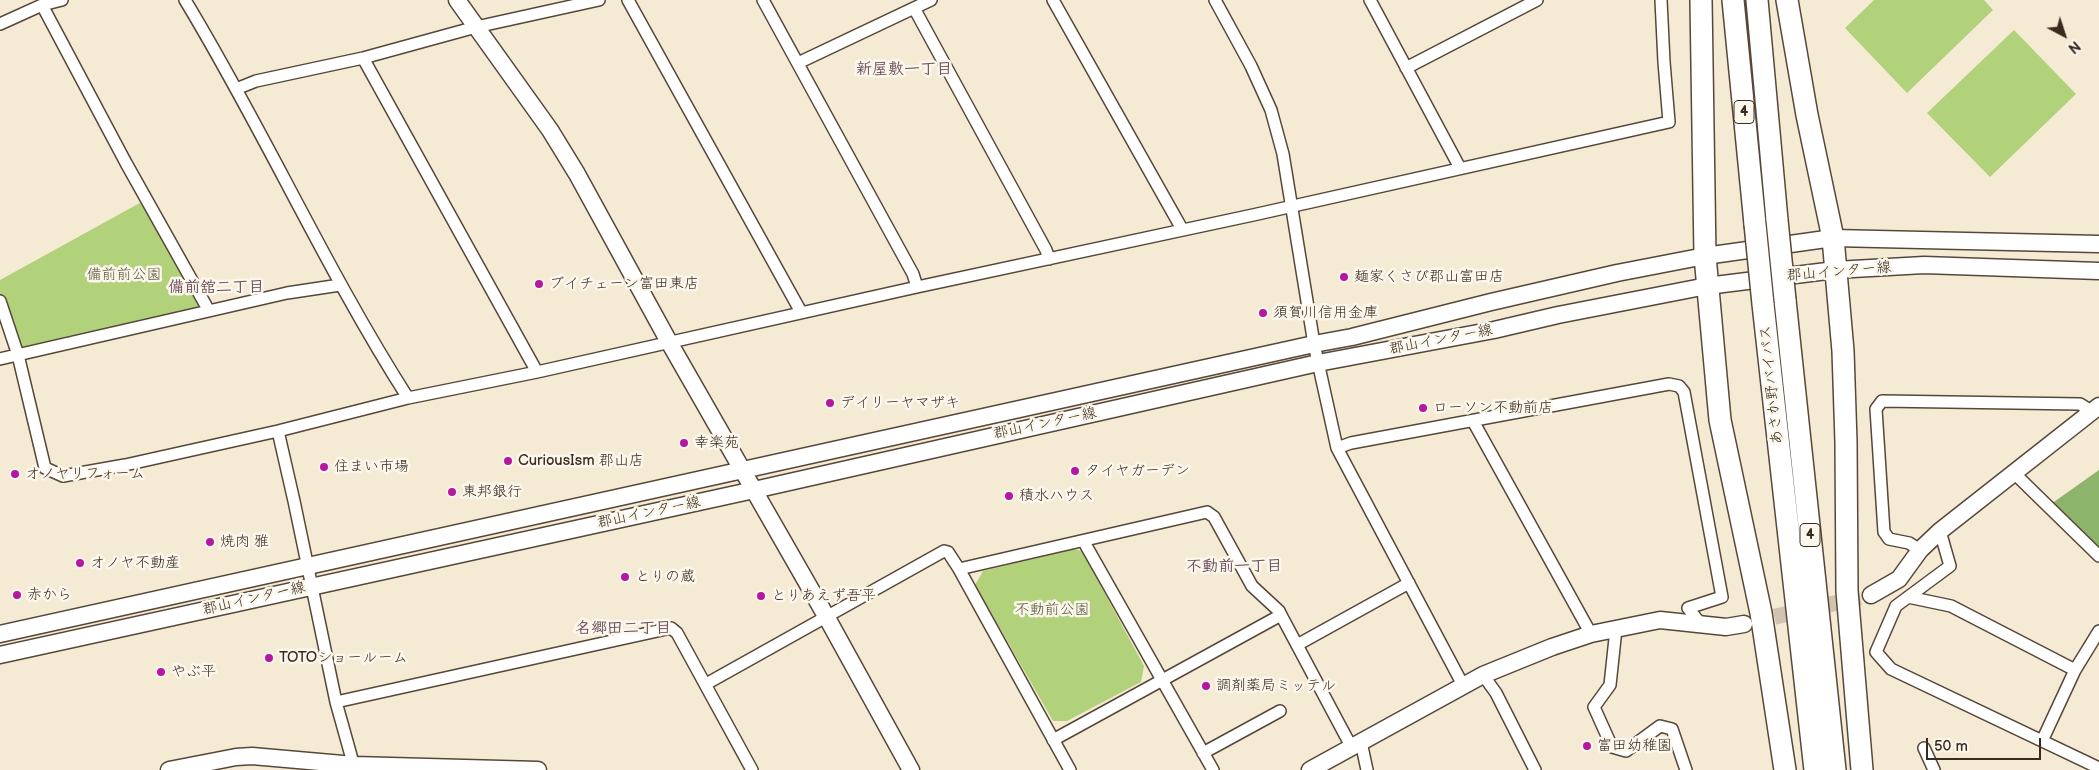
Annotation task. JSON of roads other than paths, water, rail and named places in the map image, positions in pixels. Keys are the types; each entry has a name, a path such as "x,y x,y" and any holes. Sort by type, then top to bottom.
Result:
{"highway":[{"path":"1701,0 1704,256 1720,420 1761,613 1785,770"},
{"name":"あさか野バイパス","path":"1733,0 1762,304 1814,770"},
{"name":"あさか野バイパス","path":"1757,0 1776,220 1836,770"},
{"path":"1788,0 1807,115 1833,238 1843,350 1847,591 1862,770"}],"street":[{"path":"0,24 42,5 62,0"},
{"path":"184,0 290,186 340,284 408,398"},
{"path":"456,0 550,130 577,174 669,342 826,616 911,770"},
{"path":"236,89 256,81 363,58 476,27 599,0"},
{"path":"628,0 801,312"},
{"path":"763,0 913,274 916,286"},
{"path":"798,63 931,0"},
{"path":"1053,0 1182,229"},
{"path":"1215,0 1252,66 1271,110 1283,154 1314,344 1337,448 1464,687"},
{"path":"1370,0 1460,168"},
{"path":"1406,68 1538,0"},
{"path":"0,301 18,355 45,468 63,476 125,465 278,431 408,398 537,372 916,286 1049,259 1670,122 1664,62 1661,0"},
{"path":"42,5 126,163 210,311"},
{"path":"914,8 1046,250 1049,259"},
{"path":"363,58 537,372"},
{"path":"0,634 1352,337 1617,273 1704,256 1833,238 2099,244"},
{"name":"郡山インター線","path":"0,655 754,490 1318,363 1494,330 1558,315 1707,286 1835,270 1924,265 2099,271"},
{"path":"0,359 287,293 340,284"},
{"path":"1337,448 1351,443 1669,384 1679,386 1684,392 1722,597 1688,608 1700,624"},
{"path":"1920,550 1909,543 1889,539 1884,532 1876,409 1882,402 2080,404 2095,408"},
{"path":"1871,595 1899,579 1920,550 1940,531 2095,408"},
{"path":"1473,420 1592,634"},
{"path":"278,431 313,586 336,702 354,768"},
{"path":"2012,472 2099,556"},
{"path":"959,569 1084,542 1207,512 1214,517 1252,586 1279,610 1297,645 1356,745 1367,770"},
{"path":"1940,531 1950,566 1896,606 1876,652 1891,669 2094,768"},
{"path":"1084,542 1213,770"},
{"path":"706,684 944,551 948,552 959,569 1070,770"},
{"path":"1297,645 1409,584"},
{"path":"1908,597 1951,606 2075,670"},
{"path":"1053,740 1281,615"},
{"path":"1310,770 1483,676 1552,647 1592,634 1660,620 1726,627 1744,624"},
{"path":"336,702 671,628 677,633 752,770"},
{"path":"1616,629 1610,685 1594,707 1612,747 1626,751 1660,726 1672,729 1686,770"},
{"path":"2042,741 2075,670 2099,631"},
{"path":"1483,676 1496,693 1535,770"},
{"path":"1203,753 1280,711"},
{"path":"1924,748 1934,770"},
{"path":"169,770 236,757 252,756 354,768 538,770"}],"tunnel":[{"path":"1751,622 1871,595"}],"place":[{"name":"麺家くさび郡山富田店","path":"1344,277"},
{"name":"ブイチェーン富田東店","path":"539,284"},
{"name":"須賀川信用金庫","path":"1263,313"},
{"name":"デイリーヤマザキ","path":"830,403"},
{"name":"ローソン不動前店","path":"1423,408"},
{"name":"幸楽苑","path":"684,443"},
{"name":"CuriousIsm 郡山店","path":"508,461"},
{"name":"住まい市場","path":"324,467"},
{"name":"タイヤガーデン","path":"1075,471"},
{"name":"オノヤリフォーム","path":"15,474"},
{"name":"東邦銀行","path":"452,492"},
{"name":"積水ハウス","path":"1009,496"},
{"name":"焼肉 雅","path":"210,542"},
{"name":"オノヤ不動産","path":"80,563"},
{"name":"とりの蔵","path":"625,577"},
{"name":"赤から","path":"17,595"},
{"name":"とりあえず吾平","path":"761,596"},
{"name":"TOTOショールーム","path":"269,658"},
{"name":"やぶ平","path":"161,672"},
{"name":"調剤薬局ミッテル","path":"1206,686"},
{"name":"富田幼稚園","path":"1587,746"}],"district":[{"name":"新屋敷一丁目","path":"904,70"},
{"name":"備前舘二丁目","path":"216,288"},
{"name":"不動前一丁目","path":"1234,567"},
{"name":"名郷田二丁目","path":"623,629"}],"park label":[{"name":"備前前公園","path":"124,275"},
{"name":"不動前公園","path":"1052,610"}]}
